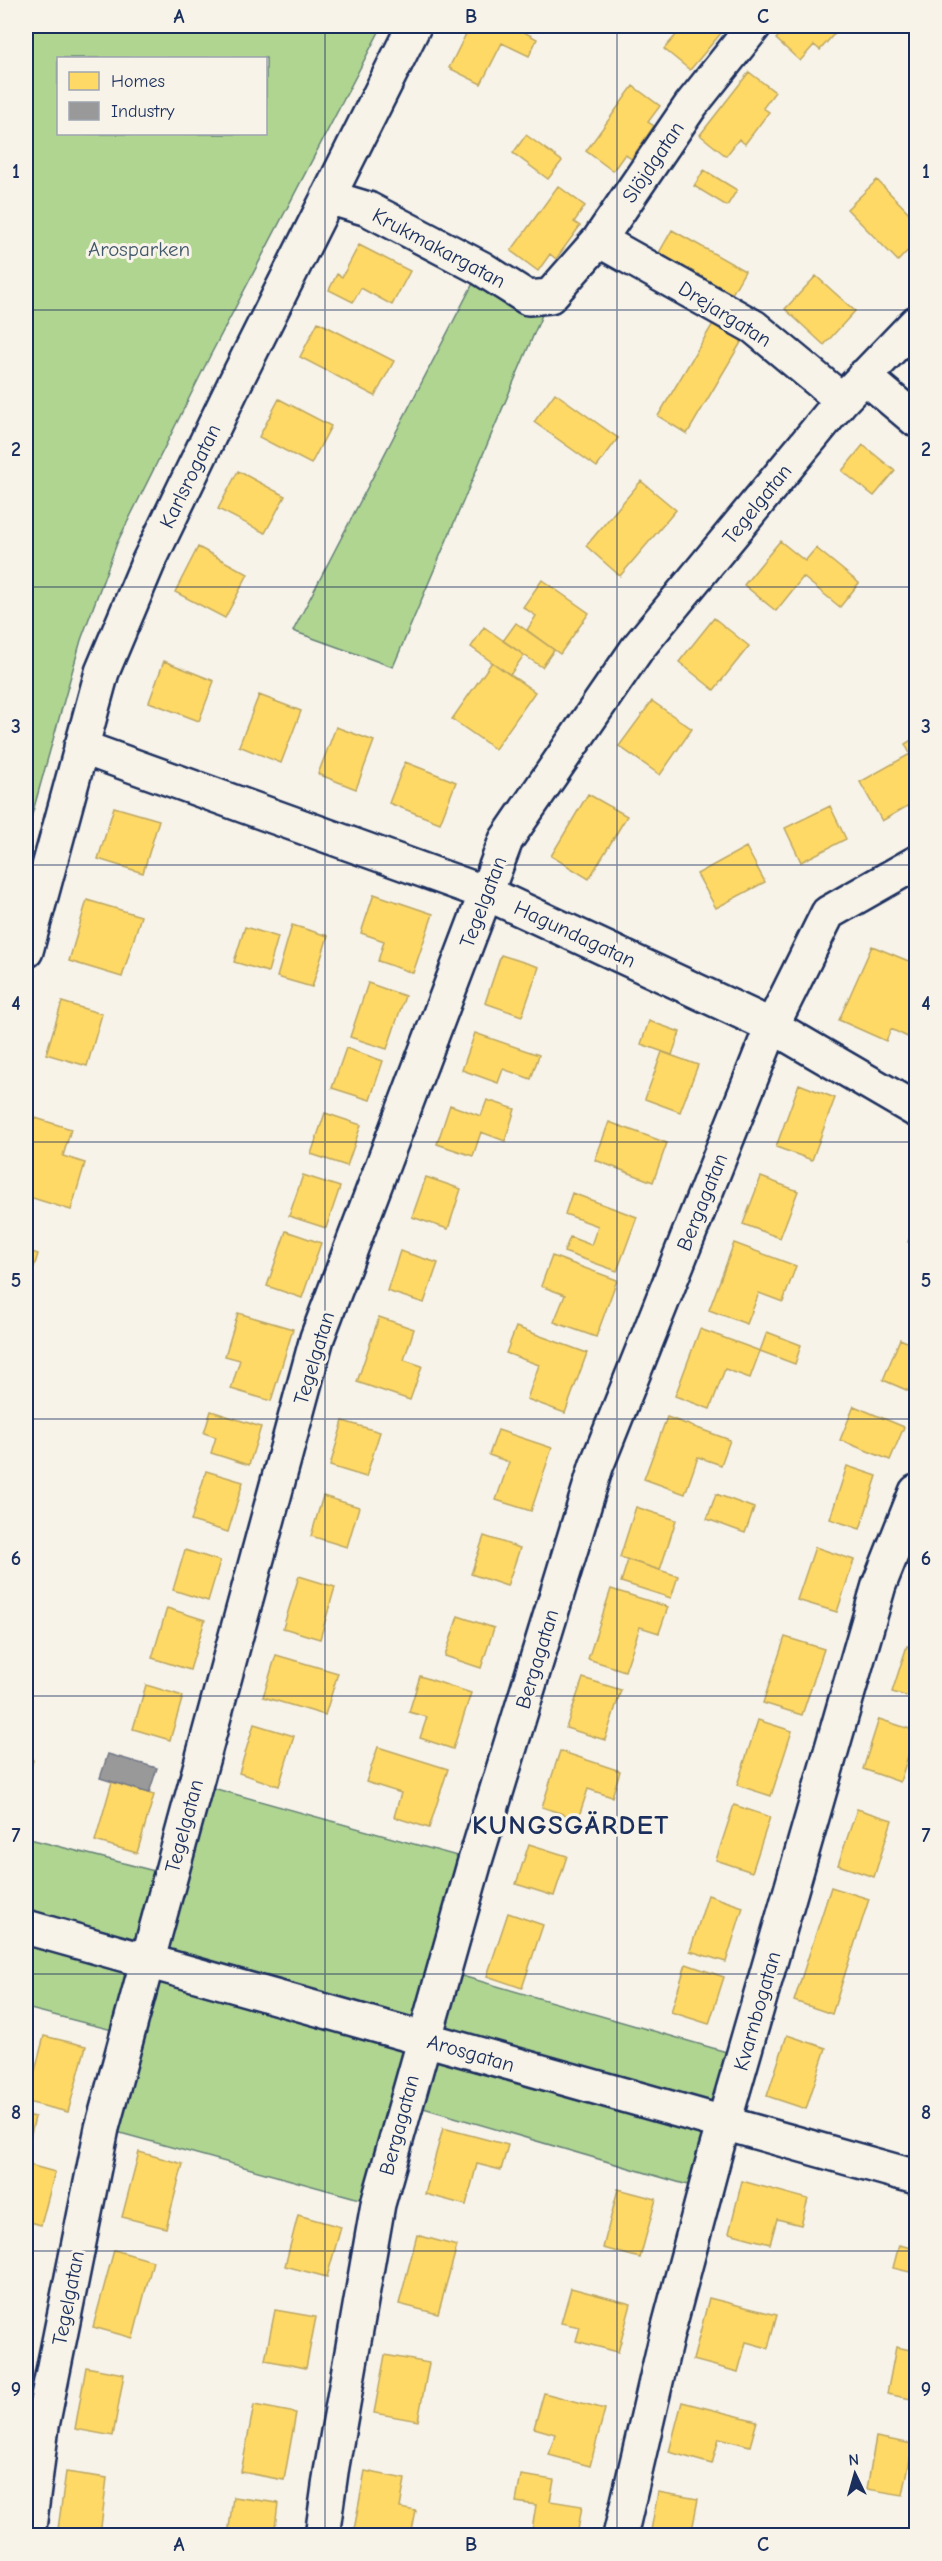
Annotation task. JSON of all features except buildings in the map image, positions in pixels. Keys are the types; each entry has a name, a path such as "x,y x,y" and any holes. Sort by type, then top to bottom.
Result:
{"street":[{"name":"Karlsrogatan","path":"26,951 102,672 148,563 414,26"},
{"name":"Slöjdgatan","path":"550,296 599,240 692,105 754,26"},
{"name":"Krukmakargatan","path":"328,197 378,214 481,268 528,298 550,296"},
{"name":"Drejargatan","path":"599,240 753,327 842,400"},
{"name":"Tegelgatan","path":"28,2535 42,2426 102,2128 317,1338 506,840 638,649 842,400 916,323"},
{"path":"864,376 916,420"},
{"name":"Hagundagatan","path":"81,747 486,893 772,1026 916,1110"},
{"name":"Bergagatan","path":"322,2535 378,2204 422,2040 596,1467 772,1026 828,913 916,863"},
{"name":"Kvarnbogatan","path":"620,2535 667,2334 723,2124 879,1585 916,1492"},
{"name":"Arosgatan","path":"26,1927 916,2177"}],"green space":[{"name":"Arosparken","path":"26,26 382,26 210,356 117,543 81,640 26,836"},
{"path":"481,268 550,296 393,667 293,631"},
{"path":"195,1783 475,1861 441,1970 744,2057 705,2190 406,2103 378,2204 102,2128 128,2034 26,2008 26,1838 170,1875"}],"district":[{"name":"KUNGSGÄRDET","path":"571,1825"}]}
